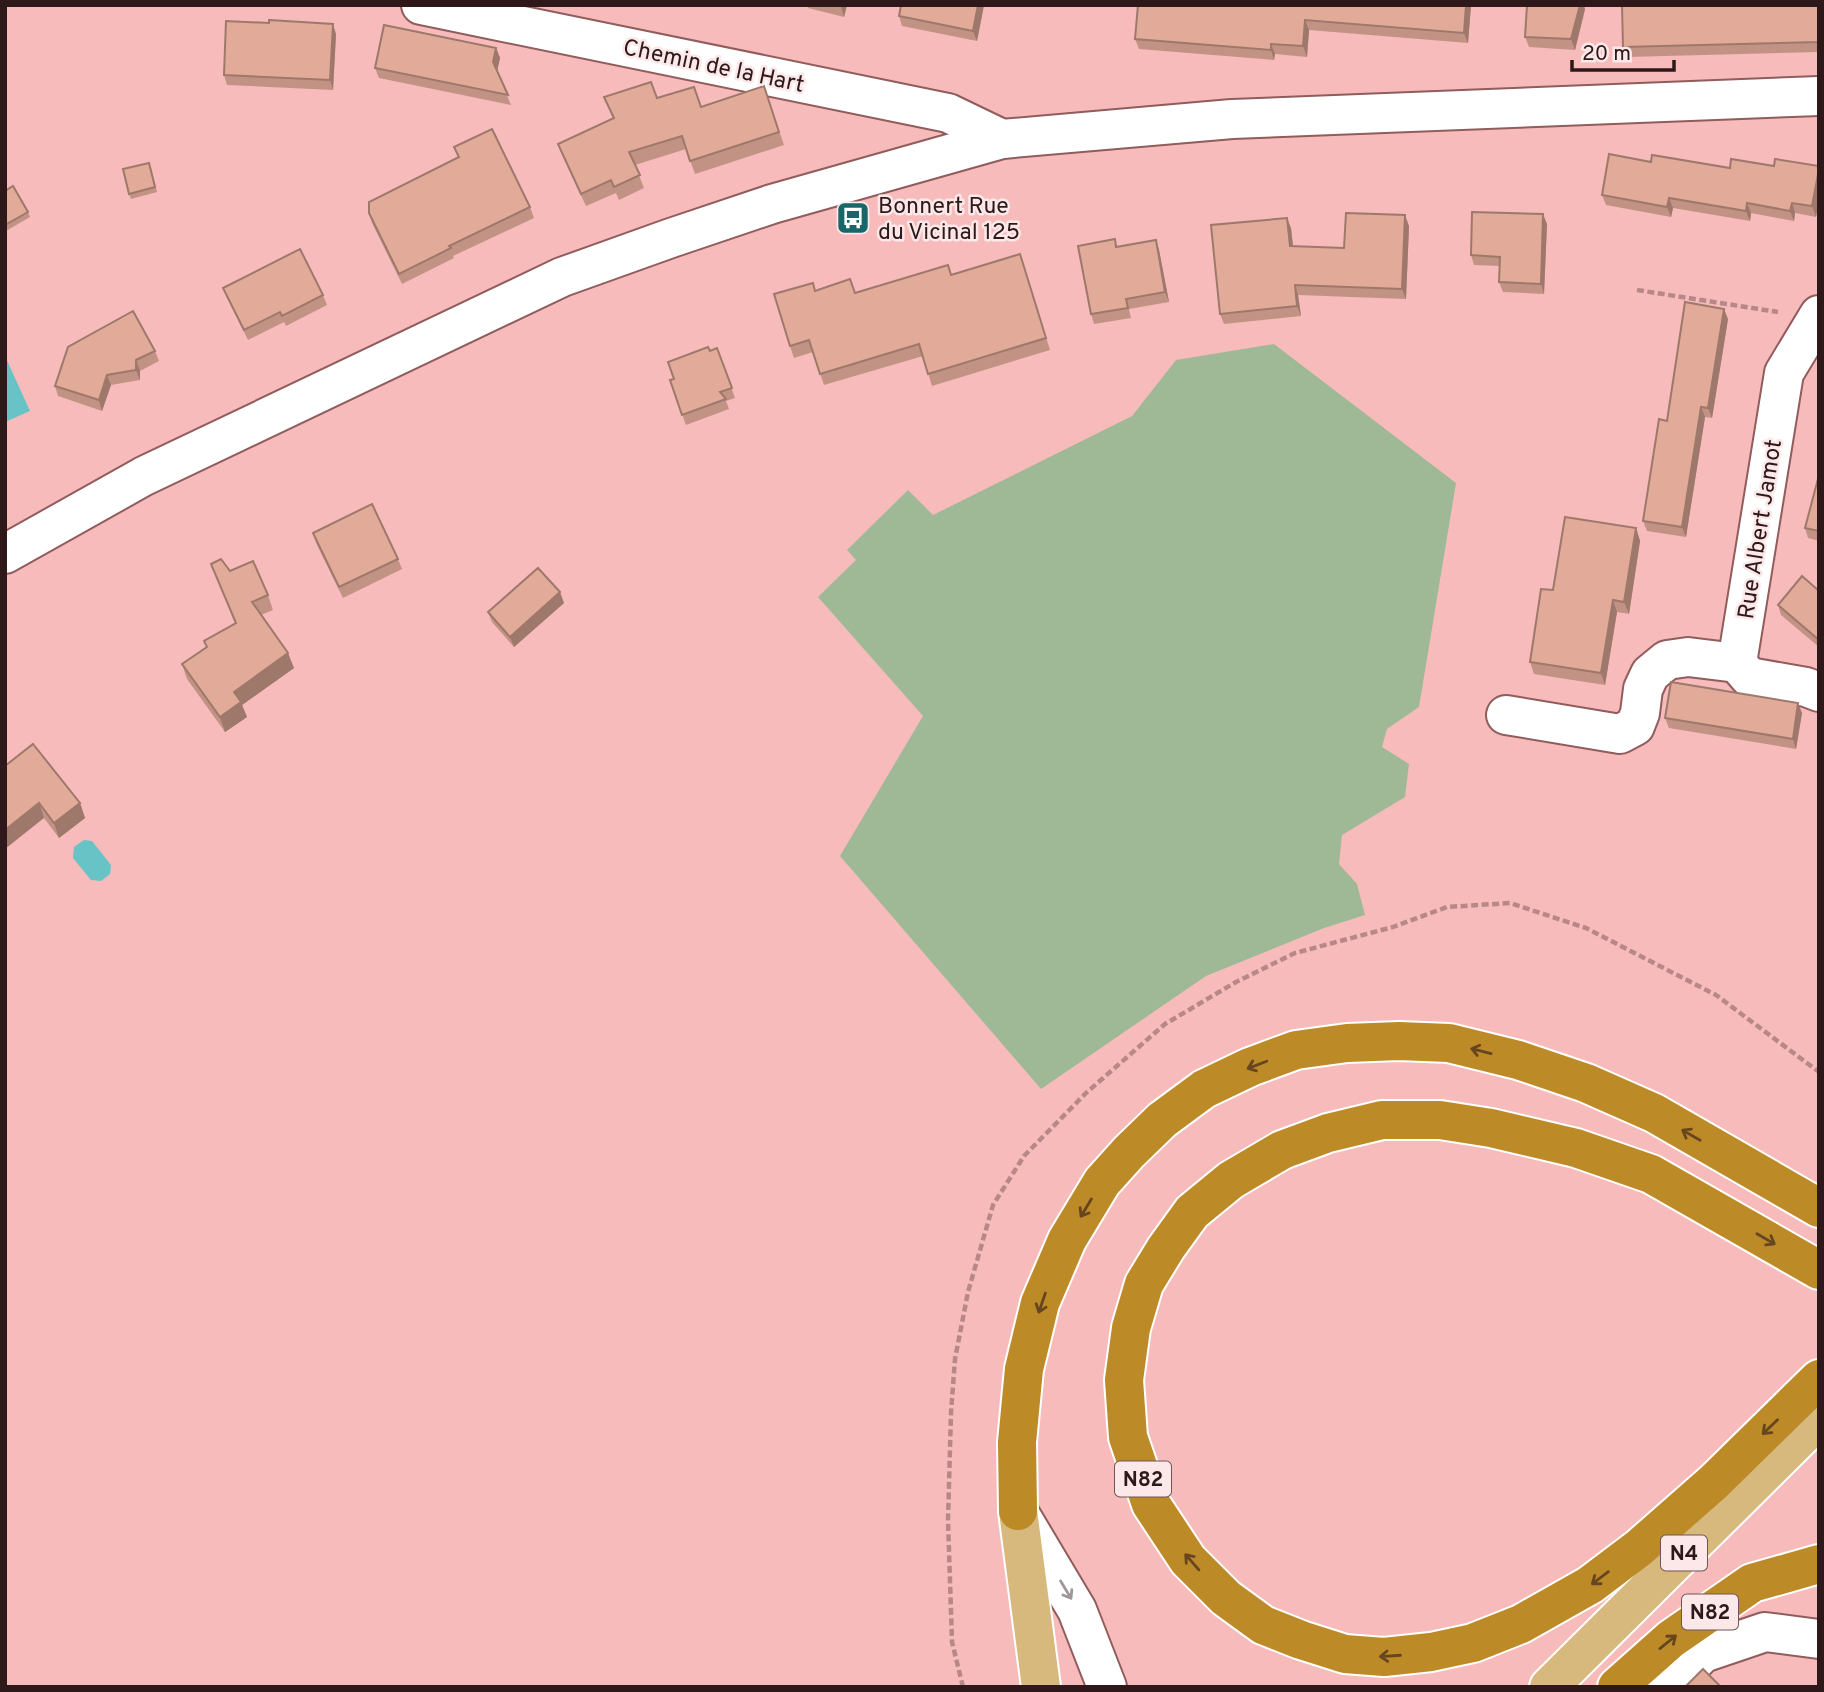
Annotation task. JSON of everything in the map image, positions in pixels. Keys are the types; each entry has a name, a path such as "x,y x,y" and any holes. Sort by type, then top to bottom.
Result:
{"highway":[{"path":"1018,1511 1017,1442 1024,1369 1040,1303 1067,1240 1102,1182 1162,1120 1204,1089 1250,1067 1296,1050 1347,1043 1399,1041 1448,1043 1518,1060 1586,1083 1654,1113 1819,1208"},
{"name":"N82","path":"1819,1270 1651,1174 1576,1148 1491,1128 1440,1120 1382,1120 1328,1133 1282,1150 1231,1180 1192,1212 1144,1284 1131,1328 1124,1380 1128,1437 1151,1504 1188,1560 1226,1598 1263,1625 1345,1654 1384,1657 1431,1652 1473,1643 1521,1625 1590,1585 1639,1548 1714,1482 1819,1379"},
{"name":"N82","path":"1617,1687 1671,1639 1752,1583 1819,1564"}],"main road":[{"name":"N4","path":"1549,1687 1819,1419"},
{"name":"N4","path":"1577,1687 1819,1449"},
{"path":"1018,1511 1041,1687"}],"street":[{"name":"Chemin de la Hart","path":"421,5 948,113 1002,139"},
{"path":"5,554 144,475 562,277 772,204 1002,139 1232,119 1819,96"},
{"name":"Rue Albert Jamot","path":"1737,663 1784,373 1818,316"},
{"path":"1506,715 1620,734 1635,726 1640,713 1643,689 1650,674 1667,660 1688,657 1737,663 1749,677 1806,687 1819,692"},
{"path":"1018,1511 1077,1609 1107,1687"},
{"path":"1668,1687 1703,1653 1765,1632 1819,1639"}],"path":[{"path":"1637,290 1818,316"},
{"path":"951,1413 948,1520 953,1642 963,1687"}],"green space":[{"path":"1274,344 1456,483 1419,707 1387,729 1382,747 1409,764 1405,797 1342,835 1339,864 1357,884 1365,915 1324,928 1206,976 1041,1089 840,856 923,716 818,597 856,560 847,550 908,490 933,515 1132,416 1176,360"}],"water":[{"path":"5,356 30,411 5,422"},
{"path":"84,840 92,841 111,865 110,874 101,881 91,880 73,858 74,847"}],"building":[{"path":"901,5 978,5 973,31 899,16"},
{"path":"1138,5 1466,5 1464,33 1305,20 1303,46 1271,44 1271,50 1135,39"},
{"path":"1527,5 1580,5 1571,39 1525,37"},
{"path":"1622,5 1819,5 1819,42 1623,47"},
{"path":"269,20 333,24 330,80 224,75 226,21 269,23"},
{"path":"384,25 496,48 493,62 508,95 375,68"},
{"path":"651,82 657,98 694,87 701,107 764,86 779,132 690,161 682,136 629,152 640,175 614,187 611,180 581,194 558,144 614,118 604,97"},
{"path":"492,129 530,207 449,246 451,248 399,274 369,213 369,202 459,157 454,147"},
{"path":"1609,154 1651,162 1652,155 1730,168 1731,159 1774,166 1775,159 1819,166 1819,169 1812,206 1792,203 1790,211 1747,203 1746,211 1669,198 1667,207 1602,195"},
{"path":"149,163 155,187 129,194 123,169"},
{"path":"13,186 28,212 5,225 5,191"},
{"path":"1472,212 1543,214 1541,284 1499,282 1500,257 1471,255"},
{"path":"1346,213 1405,215 1402,289 1295,285 1297,306 1220,314 1211,225 1287,218 1290,246 1344,248"},
{"path":"1115,239 1116,247 1156,240 1165,292 1126,299 1128,308 1091,314 1078,246"},
{"path":"300,249 323,295 282,316 280,312 244,330 223,288"},
{"path":"1020,254 1046,338 928,374 919,344 820,374 809,340 790,346 774,294 813,283 815,291 850,279 855,293 948,265 951,275"},
{"path":"1685,302 1724,309 1708,408 1701,407 1682,527 1643,521 1659,419 1667,421"},
{"path":"133,311 155,351 136,360 136,370 107,375 99,400 55,386 68,347"},
{"path":"708,347 710,351 717,348 732,388 720,392 726,399 682,415 670,380 674,379 668,362"},
{"path":"1819,475 1819,531 1805,528"},
{"path":"372,504 398,559 339,587 313,533"},
{"path":"1565,517 1636,528 1624,602 1613,600 1601,673 1530,662 1541,589 1553,590"},
{"path":"221,559 230,571 253,561 268,595 252,602 288,653 234,692 241,702 220,717 182,664 207,647 204,641 236,623 211,564"},
{"path":"538,568 560,592 510,637 488,612"},
{"path":"1802,576 1819,591 1819,640 1778,605"},
{"path":"1671,682 1798,703 1793,739 1665,718"},
{"path":"33,744 80,803 54,823 39,803 5,830 5,766"},
{"path":"1703,1669 1721,1687 1685,1687"}],"place":[{"name":"Bonnert Rue du Vicinal 125","path":"853,218"}]}
